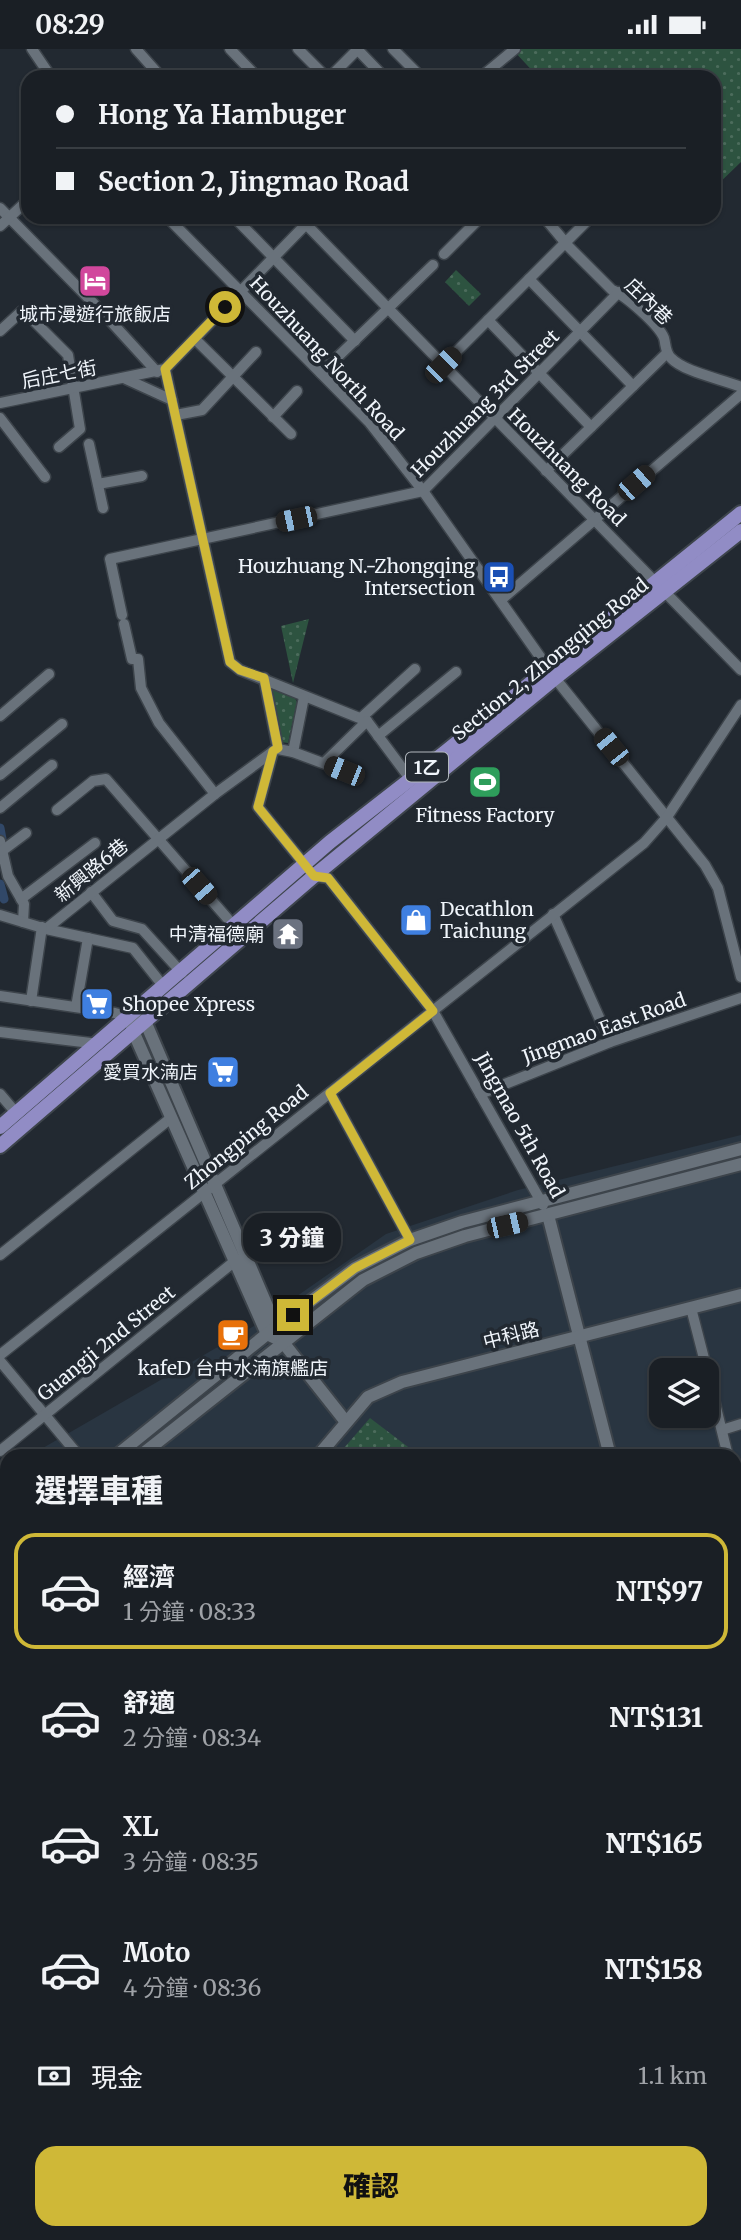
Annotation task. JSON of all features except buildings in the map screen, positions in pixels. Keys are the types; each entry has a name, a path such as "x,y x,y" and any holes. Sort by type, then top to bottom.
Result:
{"main road":[{"name":"Section 2, Zhongqing Road","path":"0,1146 132,1024 164,987 233,926 309,870 659,587 741,513"},
{"name":"Section 2, Zhongqing Road","path":"659,587 741,531"},
{"name":"Section 2, Zhongqing Road","path":"132,1024 145,1021 309,870"},
{"name":"Section 2, Zhongqing Road","path":"0,1127 106,1047"}],"street":[{"path":"32,49 46,70"},
{"path":"136,49 155,70"},
{"path":"230,49 250,70"},
{"path":"298,49 320,70"},
{"path":"335,70 357,49 377,70"},
{"path":"393,49 414,70"},
{"path":"490,70 515,49"},
{"path":"0,226 21,206"},
{"path":"0,208 161,371 176,415 230,662 240,670 364,720 414,785"},
{"name":"Houzhuang North Road","path":"174,224 369,422 423,491 552,673 705,865 718,888 741,977"},
{"path":"241,224 355,341"},
{"path":"161,371 274,257 302,224"},
{"name":"Houzhuang Road","path":"311,224 388,310 741,670"},
{"path":"444,254 474,224"},
{"name":"庄內巷","path":"550,224 612,290 619,292 645,316 663,336 667,353 685,367 741,387"},
{"path":"443,365 584,224"},
{"path":"321,373 433,265"},
{"path":"529,279 633,386"},
{"name":"Houzhuang 3rd Street","path":"215,794 159,723 141,688 138,659 132,659 110,559 423,491 496,420 619,292"},
{"path":"0,331 23,310 68,355 80,429 59,447"},
{"path":"488,320 591,427"},
{"path":"195,339 291,434"},
{"path":"176,415 202,410 256,352"},
{"path":"546,471 667,353"},
{"name":"后庄七街","path":"0,403 161,371"},
{"name":"后庄七街","path":"125,378 172,400"},
{"path":"273,417 297,391"},
{"path":"500,600 741,394"},
{"path":"0,418 44,477"},
{"path":"89,444 103,508"},
{"path":"98,484 142,475"},
{"path":"324,763 415,670"},
{"path":"378,736 456,672"},
{"path":"0,716 49,674"},
{"path":"264,678 276,750 293,752 344,771"},
{"path":"293,752 304,697"},
{"name":"Zhongping Road","path":"0,1355 644,843 667,817 741,705"},
{"path":"0,775 62,724"},
{"name":"新興路6巷","path":"44,928 215,794 276,750"},
{"name":"Jingmao 5th Road","path":"276,750 258,807 309,870 328,878 433,1011 548,1215 608,1449"},
{"path":"0,808 52,765"},
{"path":"57,810 93,781 106,779 233,926"},
{"path":"23,922 24,904 8,876 1,846 26,833"},
{"path":"21,899 95,843"},
{"path":"91,892 113,921 142,929 181,972"},
{"path":"0,915 133,948 164,987"},
{"path":"554,915 610,1042"},
{"path":"30,1001 44,928"},
{"path":"76,1007 88,938"},
{"path":"0,996 115,1013 132,1024 172,1118 210,1188 234,1261 272,1330 346,1422"},
{"name":"Jingmao East Road","path":"481,1094 610,1042 741,998"},
{"path":"145,1021 210,1188 272,1330"},
{"path":"0,1032 106,1047"},
{"path":"330,1093 410,1240"},
{"path":"0,1094 17,1114"},
{"path":"0,1255 172,1118"},
{"path":"125,1449 272,1330 355,1268 410,1240 462,1222 741,1149"},
{"path":"148,1449 363,1280 416,1253 465,1236 741,1164"},
{"name":"Guangji 2nd Street","path":"3,1449 234,1261"},
{"name":"中科路","path":"324,1449 368,1397 402,1382 741,1295"},
{"path":"691,1308 704,1358"},
{"path":"0,1361 73,1449"},
{"path":"719,1418 726,1449"},
{"path":"722,1430 741,1425"},
{"path":"151,1449 154,1444"}],"shaded area":[{"path":"741,1135 741,1449 41,1449 254,1326 386,1234 518,1190"}],"green space":[{"path":"741,49 741,162 721,181 721,70 532,70 514,51"},
{"path":"456,270 481,294 469,306 445,282"},
{"path":"309,619 293,683 281,626"},
{"path":"264,683 292,693 297,702 288,743 281,742"},
{"path":"370,1418 411,1449 343,1449"}],"waterway":[{"path":"0,828 0,845"},
{"path":"0,884 4,899"}],"place":[{"name":"城市漫遊行旅飯店","path":"95,281"},
{"name":"Houzhuang N.-Zhongqing Intersection","path":"499,577"},
{"name":"Fitness Factory","path":"485,782"},
{"name":"Decathlon Taichung","path":"416,920"},
{"name":"中清福德廟","path":"288,934"},
{"name":"Shopee Xpress","path":"97,1004"},
{"name":"愛買水湳店","path":"223,1072"},
{"name":"kafeD 台中水湳旗艦店","path":"233,1335"}],"route":[{"path":"225,307 165,369 230,662 240,670 264,678 278,748 273,751 258,807 314,876 328,878 433,1011 330,1093 410,1240 355,1268 293,1315"}]}
